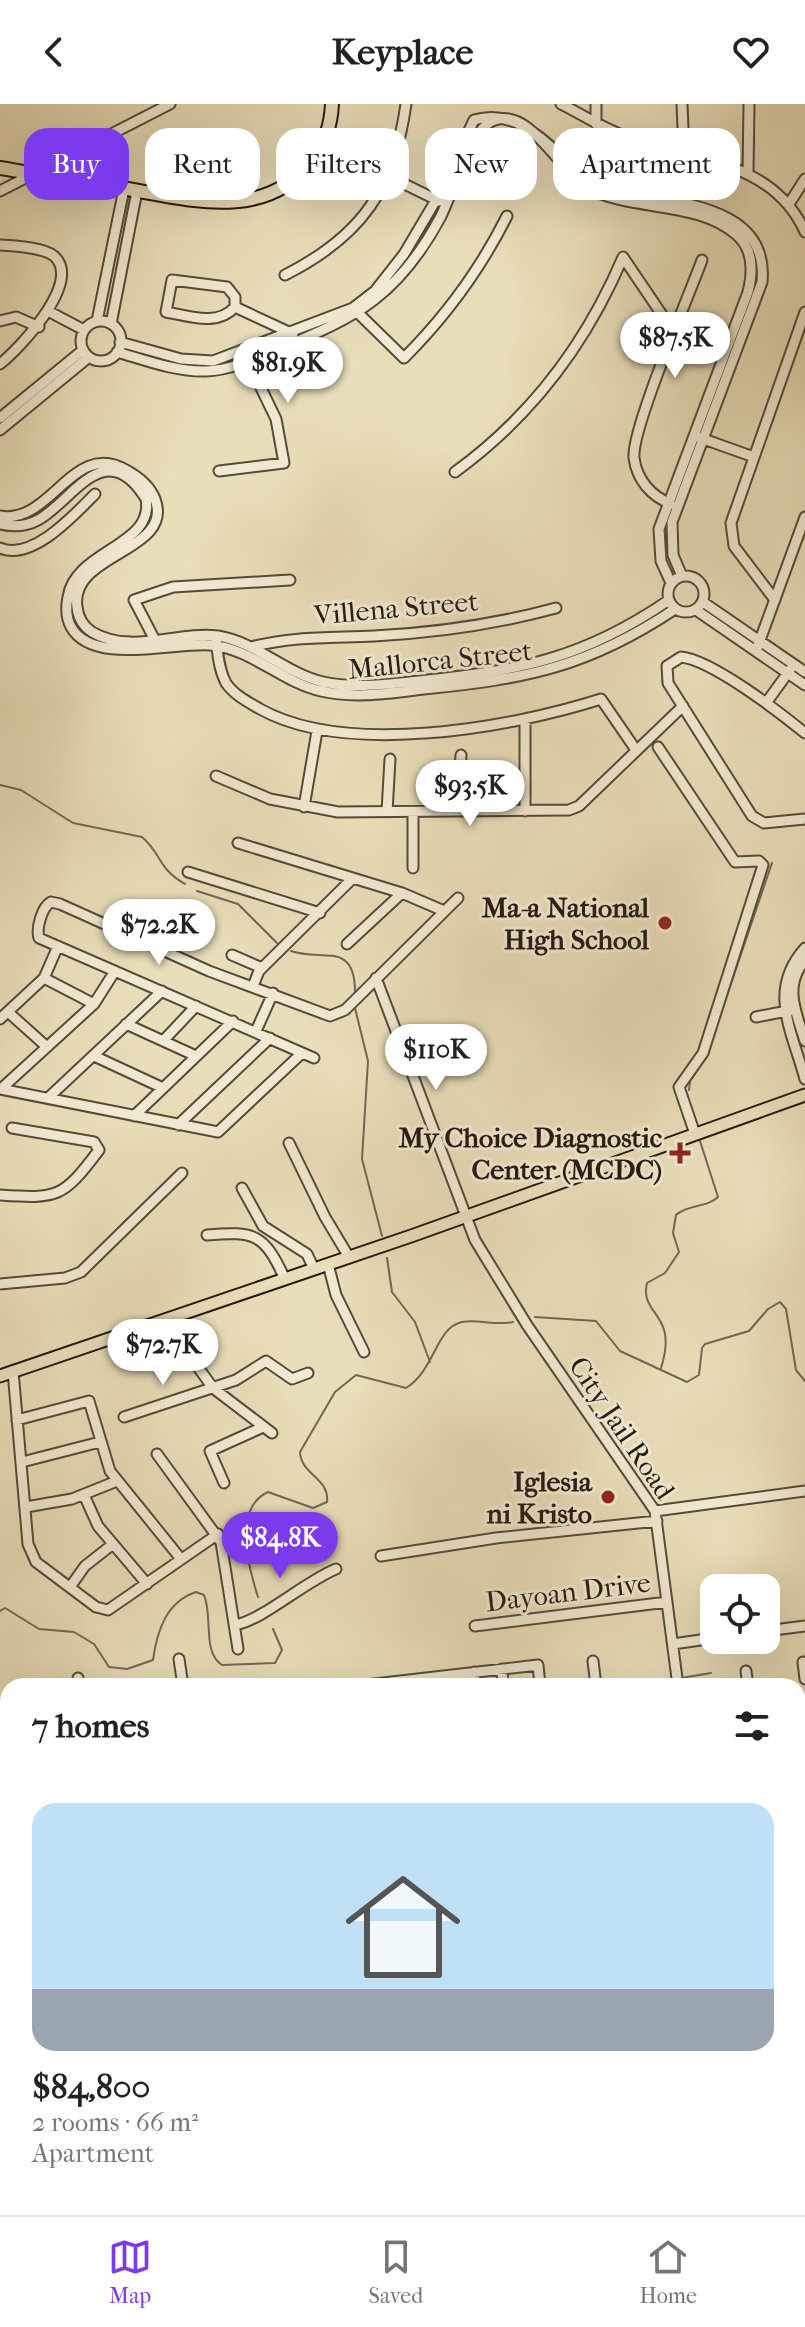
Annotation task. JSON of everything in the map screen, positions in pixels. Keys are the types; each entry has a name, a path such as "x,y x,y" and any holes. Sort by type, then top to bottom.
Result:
{"highway":[{"path":"131,190 222,203 267,196 294,180 316,155 330,124 332,104"},
{"path":"0,168 24,172"}],"main road":[{"path":"0,1376 464,1217 805,1095"}],"street":[{"path":"125,128 170,104"},
{"path":"400,128 406,104"},
{"path":"561,104 606,128"},
{"path":"596,104 596,124"},
{"path":"682,104 683,128"},
{"path":"748,173 749,104"},
{"path":"470,128 484,112 501,108 527,113"},
{"path":"246,356 302,340 356,311 401,275 446,205 478,130 488,122 508,119 529,129 569,173 590,189 697,216 738,236 751,260 751,280 699,438"},
{"path":"550,131 591,180 722,215 743,227 755,244 762,265 762,282 658,539 661,561 671,583 672,604 687,613 696,610 703,602 702,584 693,577 682,576 671,583"},
{"path":"740,170 770,186 789,204 805,232"},
{"path":"789,204 805,179"},
{"path":"0,191 24,181"},
{"path":"84,330 97,321 109,260 131,190"},
{"path":"111,324 131,190"},
{"path":"285,275 330,250 352,230 375,200"},
{"path":"119,347 192,371 213,371 293,334 356,311 394,269 436,200 446,205"},
{"path":"356,311 404,358 464,291 507,216"},
{"path":"0,245 43,252 58,260 60,277 39,327 0,364"},
{"path":"455,472 512,425 552,381 599,309 623,257 675,334"},
{"path":"109,260 122,263"},
{"path":"671,505 642,481 634,447 702,260"},
{"path":"172,280 227,287 235,297 235,307 211,319 166,312 172,280"},
{"path":"104,285 117,287"},
{"path":"235,307 302,340"},
{"path":"48,311 84,330"},
{"path":"775,600 731,539 733,514 751,456 805,312"},
{"path":"0,321 16,317 39,327"},
{"path":"86,354 106,360 119,347 118,331 111,324 97,321"},
{"path":"84,330 86,354"},
{"path":"2,422 86,354"},
{"path":"219,471 284,463 276,419 246,356"},
{"path":"699,438 751,456"},
{"path":"0,516 15,517 32,511 74,474 98,463 119,466 148,486 158,511 153,527 84,580 76,600 79,617 69,621 67,601 72,582 84,567 141,526 147,505 142,493 126,479 102,473 85,478 38,520 17,526 0,524"},
{"path":"0,548 11,550 46,538 95,494"},
{"path":"671,505 671,543 682,576"},
{"path":"758,646 805,517"},
{"path":"158,644 134,600 173,587 290,580"},
{"path":"703,602 758,646"},
{"name":"Mallorca Street","path":"69,621 78,636 94,644 124,650 158,644 216,641 251,647 298,673 336,684 373,685 479,675 550,661 592,645 672,604"},
{"name":"Mallorca Street","path":"216,641 311,689 355,695 382,694 496,682 553,669 612,648 672,604"},
{"name":"Villena Street","path":"239,652 317,635 374,636 473,625 556,608"},
{"path":"696,610 791,668 805,685"},
{"name":"Mallorca Street","path":"79,617 88,629 105,637 158,644"},
{"path":"216,641 226,682 240,697 278,718 317,731 427,731 525,720 601,699 636,750"},
{"path":"805,733 766,703 700,663 681,657 670,662 665,672 755,820 764,823 805,819"},
{"path":"791,668 805,672"},
{"path":"766,703 791,668"},
{"path":"216,776 257,795 304,807 387,812 575,808 683,706"},
{"path":"525,720 525,811"},
{"path":"304,807 317,731"},
{"path":"658,747 735,862 759,861 763,865 703,1053 679,1087 695,1134"},
{"path":"458,811 461,755"},
{"path":"387,812 390,759"},
{"path":"413,812 413,868"},
{"path":"238,843 402,893 444,911"},
{"path":"188,872 320,913"},
{"path":"253,986 262,968 352,879"},
{"path":"347,944 402,893"},
{"path":"314,1058 38,936 49,903 325,1015 335,1015 458,898"},
{"path":"47,1047 4,1015 44,978 58,946"},
{"path":"804,953 784,981 804,1072"},
{"path":"232,955 262,968"},
{"path":"1,1089 94,1004 115,971"},
{"path":"44,978 94,1004"},
{"name":"City Jail Road","path":"376,978 464,1217 522,1317 656,1516 677,1678"},
{"path":"48,1098 162,991"},
{"path":"256,1031 273,993"},
{"path":"163,1041 196,1006"},
{"path":"756,1017 791,1010"},
{"path":"791,1010 805,1041"},
{"path":"134,1116 233,1021"},
{"path":"126,1024 196,1056"},
{"path":"178,1125 270,1038"},
{"path":"1,1089 214,1132 225,1129 301,1054"},
{"path":"94,1056 163,1088"},
{"path":"0,1195 42,1198 58,1194 99,1150 94,1142 12,1128"},
{"path":"289,1143 325,1217 349,1257"},
{"path":"0,1284 65,1278 81,1272 182,1173"},
{"path":"242,1188 263,1226 307,1254 314,1269"},
{"path":"207,1235 244,1232 261,1239 274,1252 285,1279"},
{"path":"328,1264 336,1295 364,1352"},
{"path":"164,1320 213,1388 261,1428 272,1433"},
{"path":"124,1417 241,1377 266,1361 292,1379 308,1373"},
{"path":"13,1371 32,1557 104,1610 117,1606 218,1534"},
{"path":"17,1420 87,1401 92,1406 100,1442 117,1481 181,1559"},
{"path":"224,1483 210,1451 261,1428"},
{"path":"22,1462 100,1442"},
{"path":"157,1454 218,1534 225,1553 238,1649"},
{"path":"26,1507 84,1495 117,1481"},
{"path":"381,1556 805,1491"},
{"path":"84,1495 92,1516 147,1584"},
{"path":"70,1587 85,1566 113,1544"},
{"path":"235,1625 251,1620 311,1579 336,1569"},
{"name":"Dayoan Drive","path":"475,1626 667,1602"},
{"path":"780,1629 805,1626"},
{"path":"673,1644 700,1640"},
{"path":"179,1659 182,1678"},
{"path":"593,1661 595,1678"},
{"path":"803,1662 805,1678"},
{"path":"435,1678 538,1665 539,1678"},
{"path":"502,1669 503,1678"},
{"path":"746,1671 747,1678"},
{"path":"474,1672 474,1678"}],"waterway":[{"path":"0,785 21,790 73,823 142,837 164,867 185,884"},
{"path":"708,1051 772,863"},
{"path":"197,891 238,904 280,946"},
{"path":"291,951 343,959 349,965 355,992"},
{"path":"355,1008 368,1061 362,1159 382,1236"},
{"path":"689,1090 690,1081 706,1057"},
{"path":"661,1368 665,1336 648,1302 647,1283 665,1273 679,1252 673,1233 676,1215 718,1197 700,1141"},
{"path":"387,1258 392,1292 415,1322 430,1362"},
{"path":"535,1317 596,1321 620,1351 687,1382 699,1375 705,1344 749,1331 768,1309 780,1302 786,1309 796,1370 805,1381"},
{"path":"258,1597 246,1539 250,1511 257,1500 268,1492 313,1508 327,1502 324,1487 305,1466 300,1452 335,1392 356,1375 406,1388 424,1371 440,1341 453,1326 468,1321 513,1322"},
{"path":"0,1611 5,1608 39,1629 74,1632 94,1644 109,1667 127,1669 153,1660 160,1628 170,1610 196,1592 204,1595 207,1603 212,1652 222,1665 275,1663 282,1650 273,1629"},
{"path":"681,1678 711,1673"}],"place":[{"name":"Ma-a National High School","path":"665,923"},
{"name":"My Choice Diagnostic Center (MCDC)","path":"680,1153"},
{"name":"Iglesia ni Kristo","path":"608,1497"}]}
